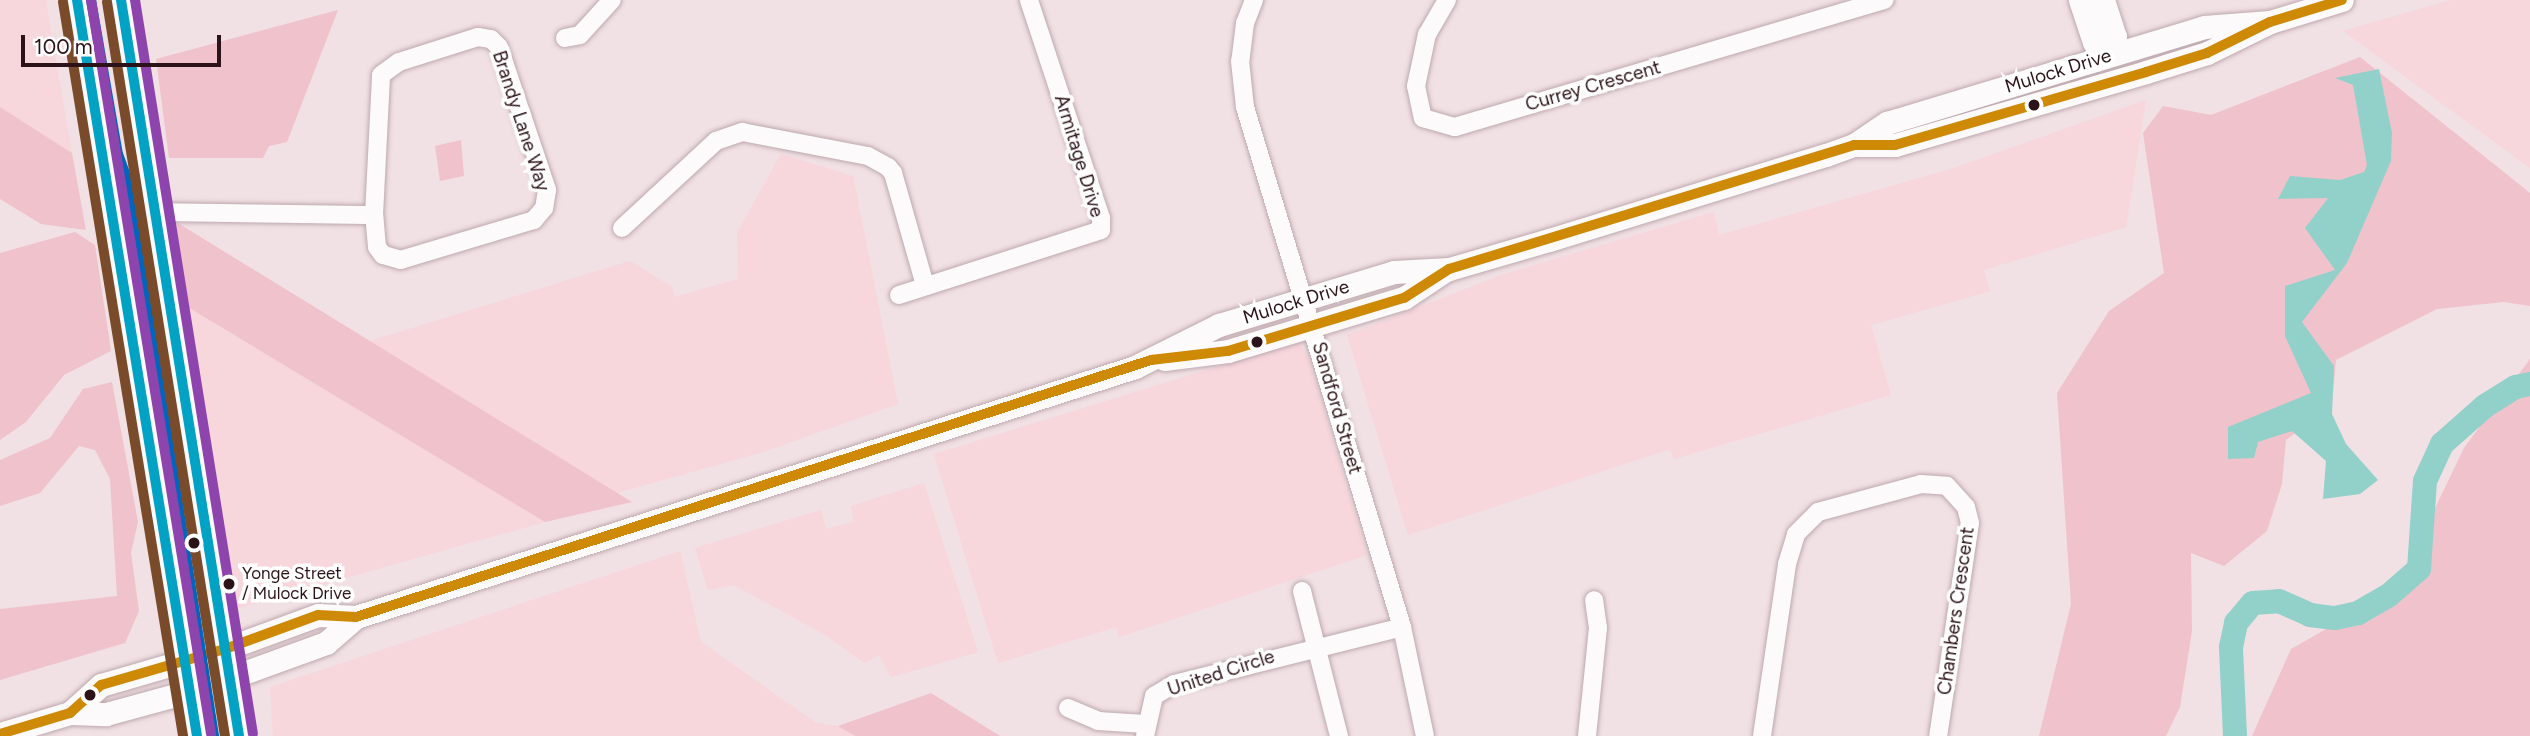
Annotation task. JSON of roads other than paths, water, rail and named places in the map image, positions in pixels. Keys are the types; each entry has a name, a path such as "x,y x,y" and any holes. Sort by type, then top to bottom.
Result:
{"main road":[{"path":"77,0 197,736"},
{"path":"121,0 239,736"},
{"path":"2080,0 2094,42 2111,55 2115,36 2104,0"},
{"name":"Mulock Drive","path":"1854,145 1895,145 2207,53 2270,22 2342,0"},
{"name":"Mulock Drive","path":"70,713 102,685 225,649 318,614 356,617 1152,360 1219,325 1394,272 1448,268 1854,145 1887,123 2204,27 2270,22"},
{"name":"Mulock Drive","path":"1152,360 1228,351 1404,298 1448,268"},
{"name":"Mulock Drive","path":"0,734 70,713 106,714 189,692 326,643 356,617"}],"street":[{"path":"565,38 580,35 612,0"},
{"name":"Armitage Drive","path":"899,295 1101,230 1101,218 1029,0"},
{"name":"Sandford Street","path":"1254,0 1245,23 1240,61 1245,107 1306,299 1402,626 1425,736"},
{"name":"Currey Crescent","path":"1447,0 1427,34 1416,86 1423,118 1455,127 1885,0"},
{"name":"Brandy Lane Way","path":"478,37 491,39 499,47 547,190 544,208 534,220 401,260 383,255 377,247 374,215 383,71 478,37"},
{"path":"2111,55 2118,79"},
{"path":"622,228 716,141 742,132 868,156 888,167 894,173 925,285"},
{"path":"154,212 374,215"},
{"name":"Chambers Crescent","path":"1762,736 1787,564 1796,534 1818,512 1921,484 1947,486 1966,507 1970,523 1938,736"},
{"path":"1302,591 1339,736"},
{"path":"1587,736 1598,628 1594,600"},
{"name":"United Circle","path":"1068,708 1098,721 1145,730 1154,696 1174,684 1317,645 1402,626"}],"water":[{"path":"2379,69 2392,133 2391,161 2347,263 2302,322 2334,366 2332,414 2346,444 2378,480 2360,494 2323,499 2326,461 2292,431 2258,442 2254,458 2228,459 2228,427 2311,393 2285,336 2285,286 2335,270 2305,228 2328,198 2278,199 2290,176 2340,180 2364,172 2367,165 2353,85 2335,78"}],"waterway":[{"path":"2235,736 2231,647 2236,623 2253,603 2279,601 2310,615 2335,618 2358,613 2388,596 2419,569 2425,481 2442,444 2485,406 2516,387 2530,384"}],"place":[{"name":"Yonge Street / Mulock Drive","path":"229,584"}]}
